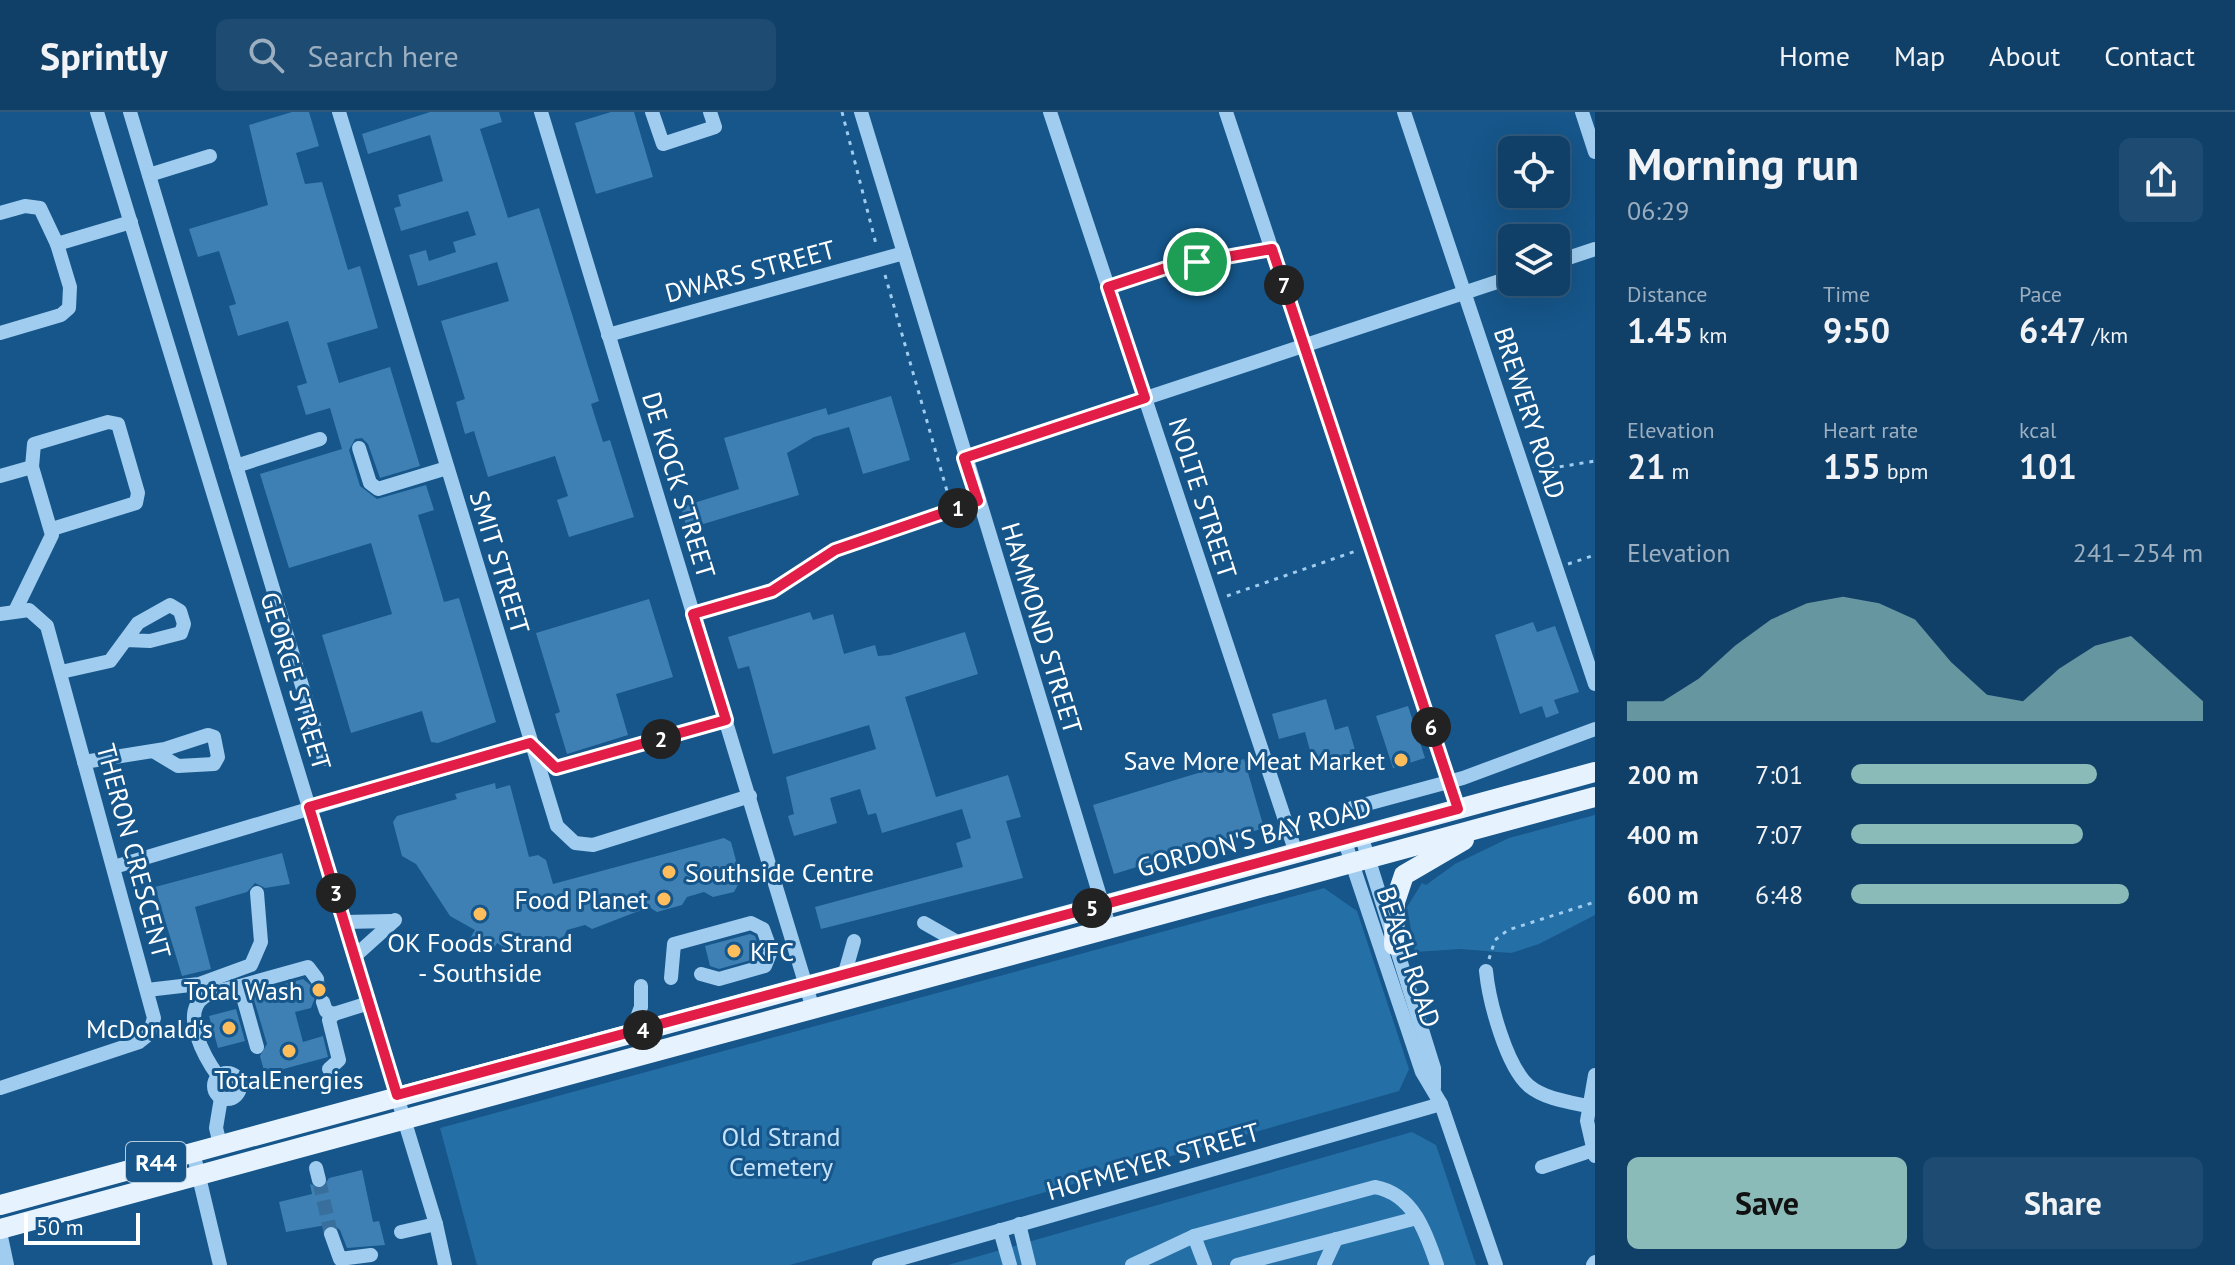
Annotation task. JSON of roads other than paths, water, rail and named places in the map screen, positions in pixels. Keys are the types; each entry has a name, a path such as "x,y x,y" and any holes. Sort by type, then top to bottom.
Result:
{"main road":[{"name":"GORDON'S BAY ROAD","path":"0,1205 1595,772"},
{"name":"GORDON'S BAY ROAD","path":"0,1230 199,1173 1595,797"},
{"path":"1394,945 1395,902 1404,875 1484,827"}],"street":[{"name":"GEORGE STREET","path":"97,112 436,1224 445,1265"},
{"name":"GEORGE STREET","path":"130,112 324,759"},
{"name":"SMIT STREET","path":"339,112 557,826 568,839 584,845 601,843 750,796"},
{"name":"DE KOCK STREET","path":"541,112 813,1009"},
{"path":"652,112 663,144 715,127 710,112"},
{"name":"HAMMOND STREET","path":"861,112 1110,929"},
{"name":"NOLTE STREET","path":"1050,112 1296,853"},
{"path":"1226,112 1458,809"},
{"name":"BREWERY ROAD","path":"1404,112 1595,684"},
{"path":"1582,112 1595,152"},
{"path":"149,175 210,156"},
{"path":"0,213 25,206 40,208 49,222 70,287 69,308 61,315 0,333"},
{"path":"57,244 131,222"},
{"path":"1570,257 1595,249"},
{"name":"DWARS STREET","path":"608,335 904,253"},
{"path":"964,458 1498,281"},
{"path":"175,366 203,357"},
{"path":"0,614 16,609 49,544 52,529 32,467 31,451 40,439 108,422 119,427 138,493 136,503 52,529"},
{"path":"236,466 320,439"},
{"path":"359,448 370,483 378,489 447,468"},
{"path":"0,476 32,467"},
{"path":"693,614 772,591 835,550 978,501"},
{"path":"61,672 110,661 138,623 170,605 180,611 184,624 181,633 150,641 126,640"},
{"name":"THERON CRESCENT","path":"0,1088 145,1039 154,1018 61,672 44,621 29,610 16,609"},
{"path":"266,666 294,658"},
{"path":"1352,808 1450,782 1595,729"},
{"path":"84,762 126,752 153,751 211,735 218,757 214,764 178,766 153,751"},
{"path":"114,867 530,743"},
{"name":"BEACH ROAD","path":"1352,837 1422,1072 1441,1104 1496,1265"},
{"name":"BEACH ROAD","path":"1359,860 1394,945 1434,1068 1434,1088"},
{"path":"147,990 199,984 251,965 261,942 257,893"},
{"path":"344,922 373,924 395,920 355,956"},
{"path":"671,978 674,944 751,923 763,929 771,951 765,966 719,979 701,974"},
{"path":"924,923 961,944"},
{"path":"844,976 854,941"},
{"path":"218,1076 205,1058 194,1013 205,996 308,967 317,979"},
{"path":"1486,971 1488,994 1522,1079 1539,1093 1588,1106"},
{"path":"240,986 257,1047"},
{"path":"631,1033 641,1007 641,986"},
{"path":"323,1002 326,1011 334,1014"},
{"path":"329,1069 339,1060 329,1020 334,1014 369,1003"},
{"path":"220,1144 216,1128 221,1098 213,1085 218,1076 228,1072 239,1082 235,1096 221,1098"},
{"path":"1542,1167 1594,1153 1588,1106 1595,1075"},
{"name":"HOFMEYER STREET","path":"879,1265 1441,1104"},
{"path":"193,1152 220,1265"},
{"path":"1132,1265 1194,1236 1375,1187 1401,1198 1417,1218 1437,1265"},
{"path":"1237,1265 1417,1218"},
{"path":"401,1232 436,1224"},
{"path":"1019,1224 1029,1265"},
{"path":"0,1230 7,1265"},
{"path":"1000,1230 1009,1261"},
{"path":"331,1234 340,1259 371,1255"},
{"path":"1194,1236 1205,1265"},
{"path":"1324,1265 1336,1239"}],"tunnel":[{"path":"317,979 323,1002"},
{"path":"319,1180 331,1234"}],"place":[{"name":"Save More Meat Market","path":"1401,760"},
{"name":"Southside Centre","path":"669,872"},
{"name":"Food Planet","path":"664,899"},
{"name":"OK Foods Strand - Southside","path":"480,914"},
{"name":"KFC","path":"734,951"},
{"name":"Total Wash","path":"319,990"},
{"name":"McDonald's","path":"229,1028"},
{"name":"TotalEnergies","path":"289,1051"}],"park label":[{"name":"Old Strand Cemetery","path":"781,1151"}]}
